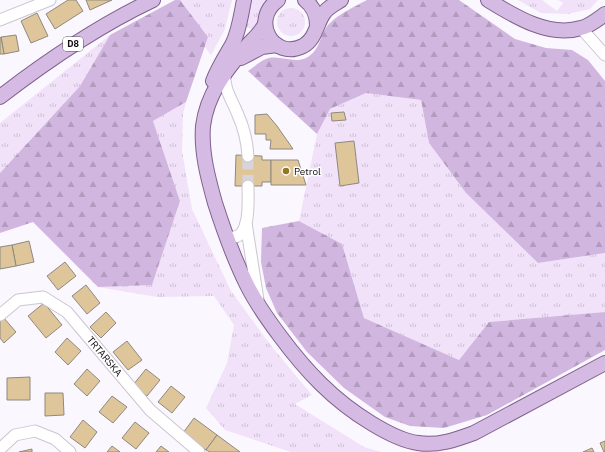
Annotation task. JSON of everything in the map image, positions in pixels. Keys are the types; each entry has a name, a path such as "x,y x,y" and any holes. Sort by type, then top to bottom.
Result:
{"main road":[{"name":"D8","path":"0,97 71,46 107,24 153,0"},
{"path":"244,0 237,33 232,45 215,74 210,89 204,125 203,149 210,184 226,236 247,286 279,335 312,376 336,399 380,429 400,438 417,443 432,444 452,441 474,433 605,363"},
{"path":"208,105 216,86 225,73 260,32 265,24 267,11 277,0"},
{"path":"306,0 320,0"},
{"path":"306,0 316,13 317,26"},
{"path":"235,61 262,47 277,45 290,49 302,46 314,35 317,26 327,10 341,0"},
{"path":"488,0 517,18 549,29 570,30 581,28 593,23 605,14"},
{"path":"265,24 269,37 277,45"}],"street":[{"path":"0,20 50,0"},
{"path":"581,28 605,55"},
{"path":"225,73 225,85 247,141 248,156"},
{"path":"248,186 246,223 258,305"},
{"path":"226,236 231,238 240,235 245,228 246,223"},
{"name":"TRTARSKA","path":"0,315 18,300 44,297 67,312 150,410 199,452"},
{"path":"0,449 15,435 35,431 55,439 70,452"}],"green space":[{"path":"175,0 180,0 208,37 186,102 153,121 180,201 152,285 98,287 33,222 0,233 0,173 80,86 110,35"},
{"path":"180,0 232,0 225,29 211,55 205,47 208,37"},
{"path":"250,0 269,0 254,30 244,26"},
{"path":"367,0 459,0 515,39 546,48 572,50 588,60 605,81 605,253 538,263 466,193 429,143 421,100 366,93 330,109 317,134 248,71 266,59 276,58 301,60 306,58 315,51 326,27 334,19"},
{"path":"518,0 542,0 557,11 563,3 558,0 598,0 590,9 568,14 541,13"},
{"path":"291,8 297,9 301,12 304,16 304,28 301,32 297,35 291,36 285,35 281,32 278,28 277,22 278,16 281,12 285,9"},
{"path":"110,35 80,86 0,173 0,123"},
{"path":"366,93 421,100 429,143 466,193 538,263 605,253 605,312 489,322 459,360 364,318 342,244 299,221 317,134 330,109"},
{"path":"186,102 183,114 182,151 192,209 231,291 272,347 312,395 295,404 364,447 381,452 291,452 225,430 206,408 227,363 234,325 214,296 157,297 98,287 152,284 180,201 153,121"},
{"path":"299,221 342,244 364,318 459,360 489,322 605,312 605,350 487,415 444,428 410,426 385,417 344,388 307,352 277,313 266,288 261,262 262,228"}],"building":[{"path":"68,0 76,0 83,11 55,29 46,14"},
{"path":"86,0 112,0 90,10"},
{"path":"37,13 48,36 31,43 21,21"},
{"path":"16,35 19,51 4,54 1,37"},
{"path":"1,37 4,54 0,54"},
{"path":"344,112 346,120 332,121 331,113"},
{"path":"267,114 293,149 270,149 271,140 266,140 266,134 255,134 255,115"},
{"path":"354,141 359,183 340,186 335,143"},
{"path":"236,155 262,156 262,160 271,160 271,182 262,182 262,186 235,186"},
{"name":"Petrol","path":"271,160 298,160 306,185 271,185"},
{"path":"29,241 34,262 16,266 12,245"},
{"path":"12,245 16,266 0,269 0,247"},
{"path":"65,262 76,276 58,290 47,276"},
{"path":"86,285 100,303 87,314 72,296"},
{"path":"44,303 62,325 46,338 28,316"},
{"path":"106,312 116,323 101,338 90,327"},
{"path":"3,317 16,332 4,343 0,338 0,320"},
{"path":"67,338 81,351 68,365 55,352"},
{"path":"127,341 142,360 128,370 113,352"},
{"path":"87,369 100,381 87,396 74,384"},
{"path":"146,369 160,380 147,396 133,385"},
{"path":"30,377 30,400 7,400 7,378"},
{"path":"171,386 185,397 172,413 158,402"},
{"path":"45,393 63,393 64,415 45,416"},
{"path":"112,396 127,407 113,423 99,412"},
{"path":"194,418 217,435 206,450 183,433"},
{"path":"83,420 97,432 85,448 70,437"},
{"path":"135,422 149,433 136,449 122,438"},
{"path":"217,435 240,452 210,452 206,450"},
{"path":"605,441 605,452 604,452 600,443"},
{"path":"112,446 120,452 107,452"},
{"path":"161,446 169,452 156,452"},
{"path":"592,448 594,452 583,452"},
{"path":"32,449 32,452 19,452"}],"tunnel":[{"path":"248,156 248,186"}],"place":[{"name":"Petrol","path":"286,171"}]}
